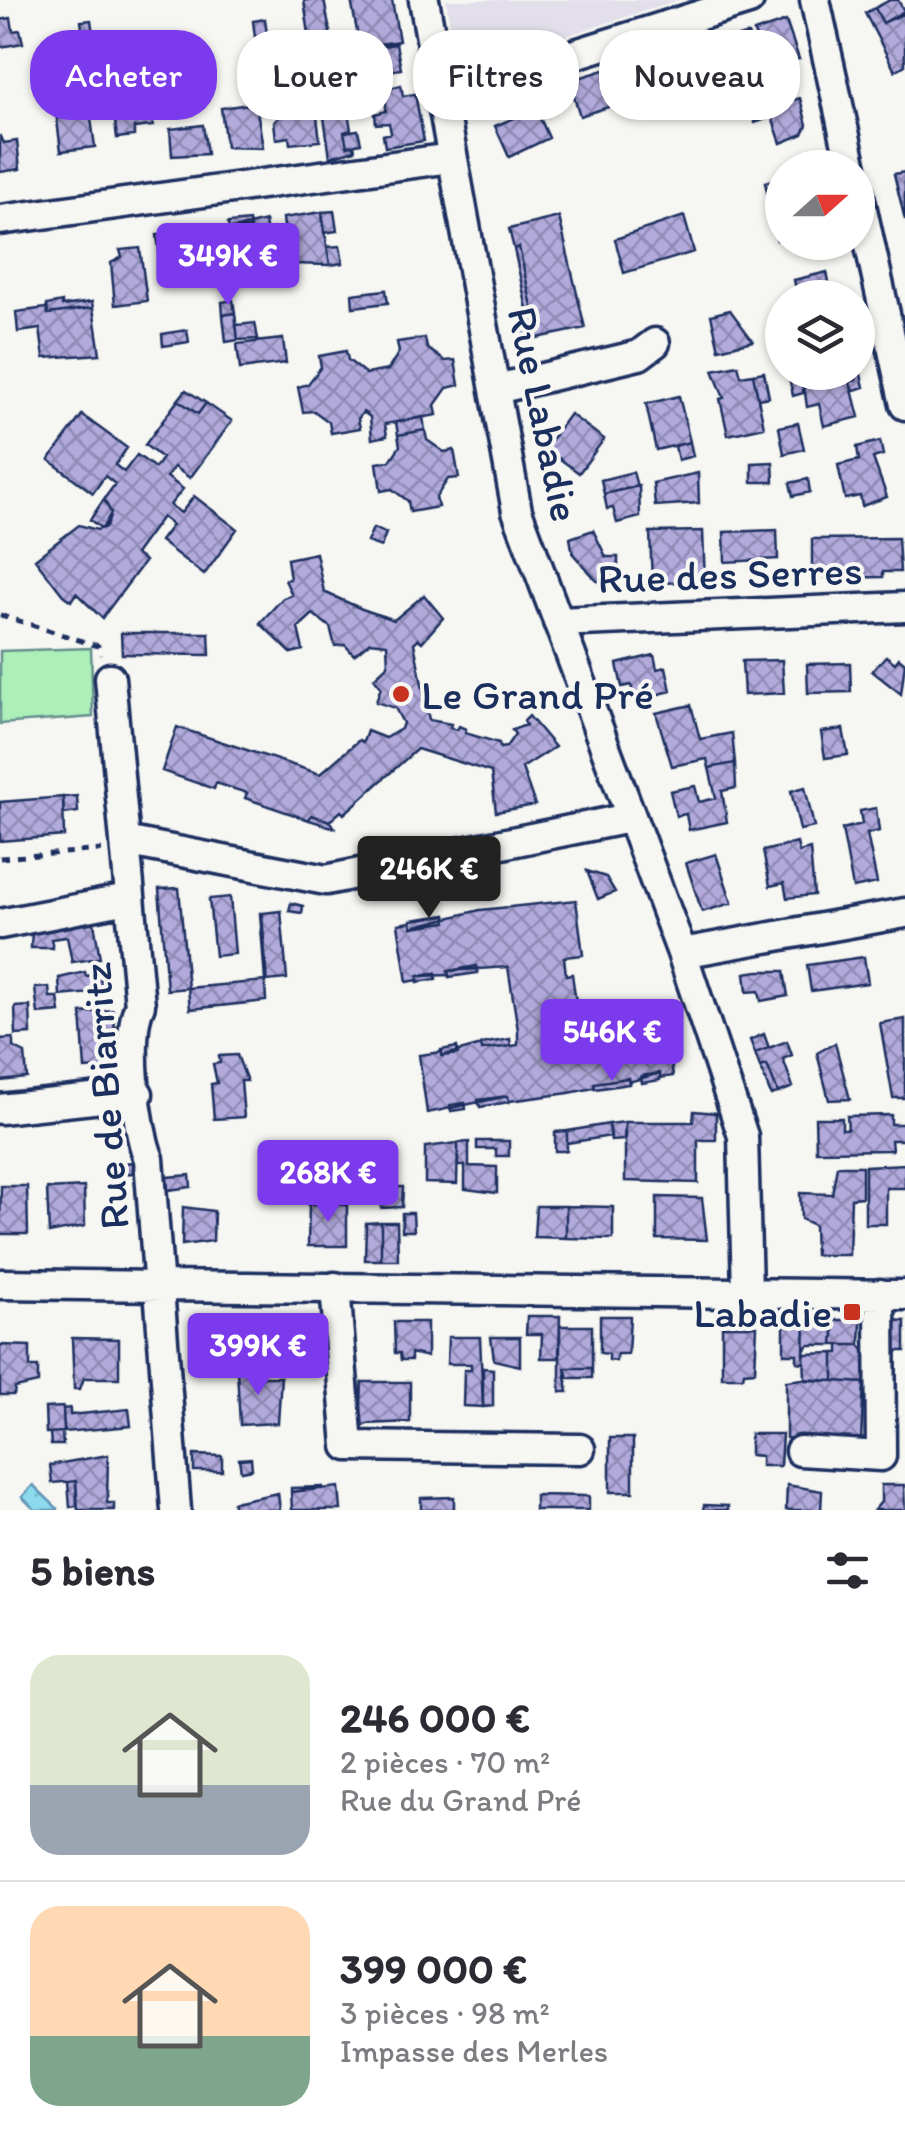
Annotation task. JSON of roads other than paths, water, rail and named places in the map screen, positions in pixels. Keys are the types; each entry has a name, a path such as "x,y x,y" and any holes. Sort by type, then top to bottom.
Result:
{"street":[{"name":"Rue Labadie","path":"424,0 429,30"},
{"path":"579,53 749,0"},
{"path":"815,0 848,150"},
{"name":"Rue Labadie","path":"444,120 497,389 516,511 682,953 744,1136 748,1291"},
{"path":"0,220 450,158"},
{"path":"873,260 905,405"},
{"path":"497,389 639,356 655,343"},
{"name":"Rue des Serres","path":"558,622 905,607"},
{"name":"Rue de Biarritz","path":"110,678 140,1005 132,1020 142,1144 149,1159 176,1510"},
{"path":"125,845 326,880 629,818"},
{"path":"0,924 128,899"},
{"path":"682,953 905,913"},
{"path":"0,1109 138,1094"},
{"path":"0,1284 892,1294 894,1455 800,1450"},
{"path":"336,1287 348,1446 580,1448"}],"water":[{"path":"33,1485 58,1510 35,1510 22,1497"}],"place":[{"name":"Le Grand Pré","path":"401,694"},
{"name":"Labadie","path":"852,1312"}]}
